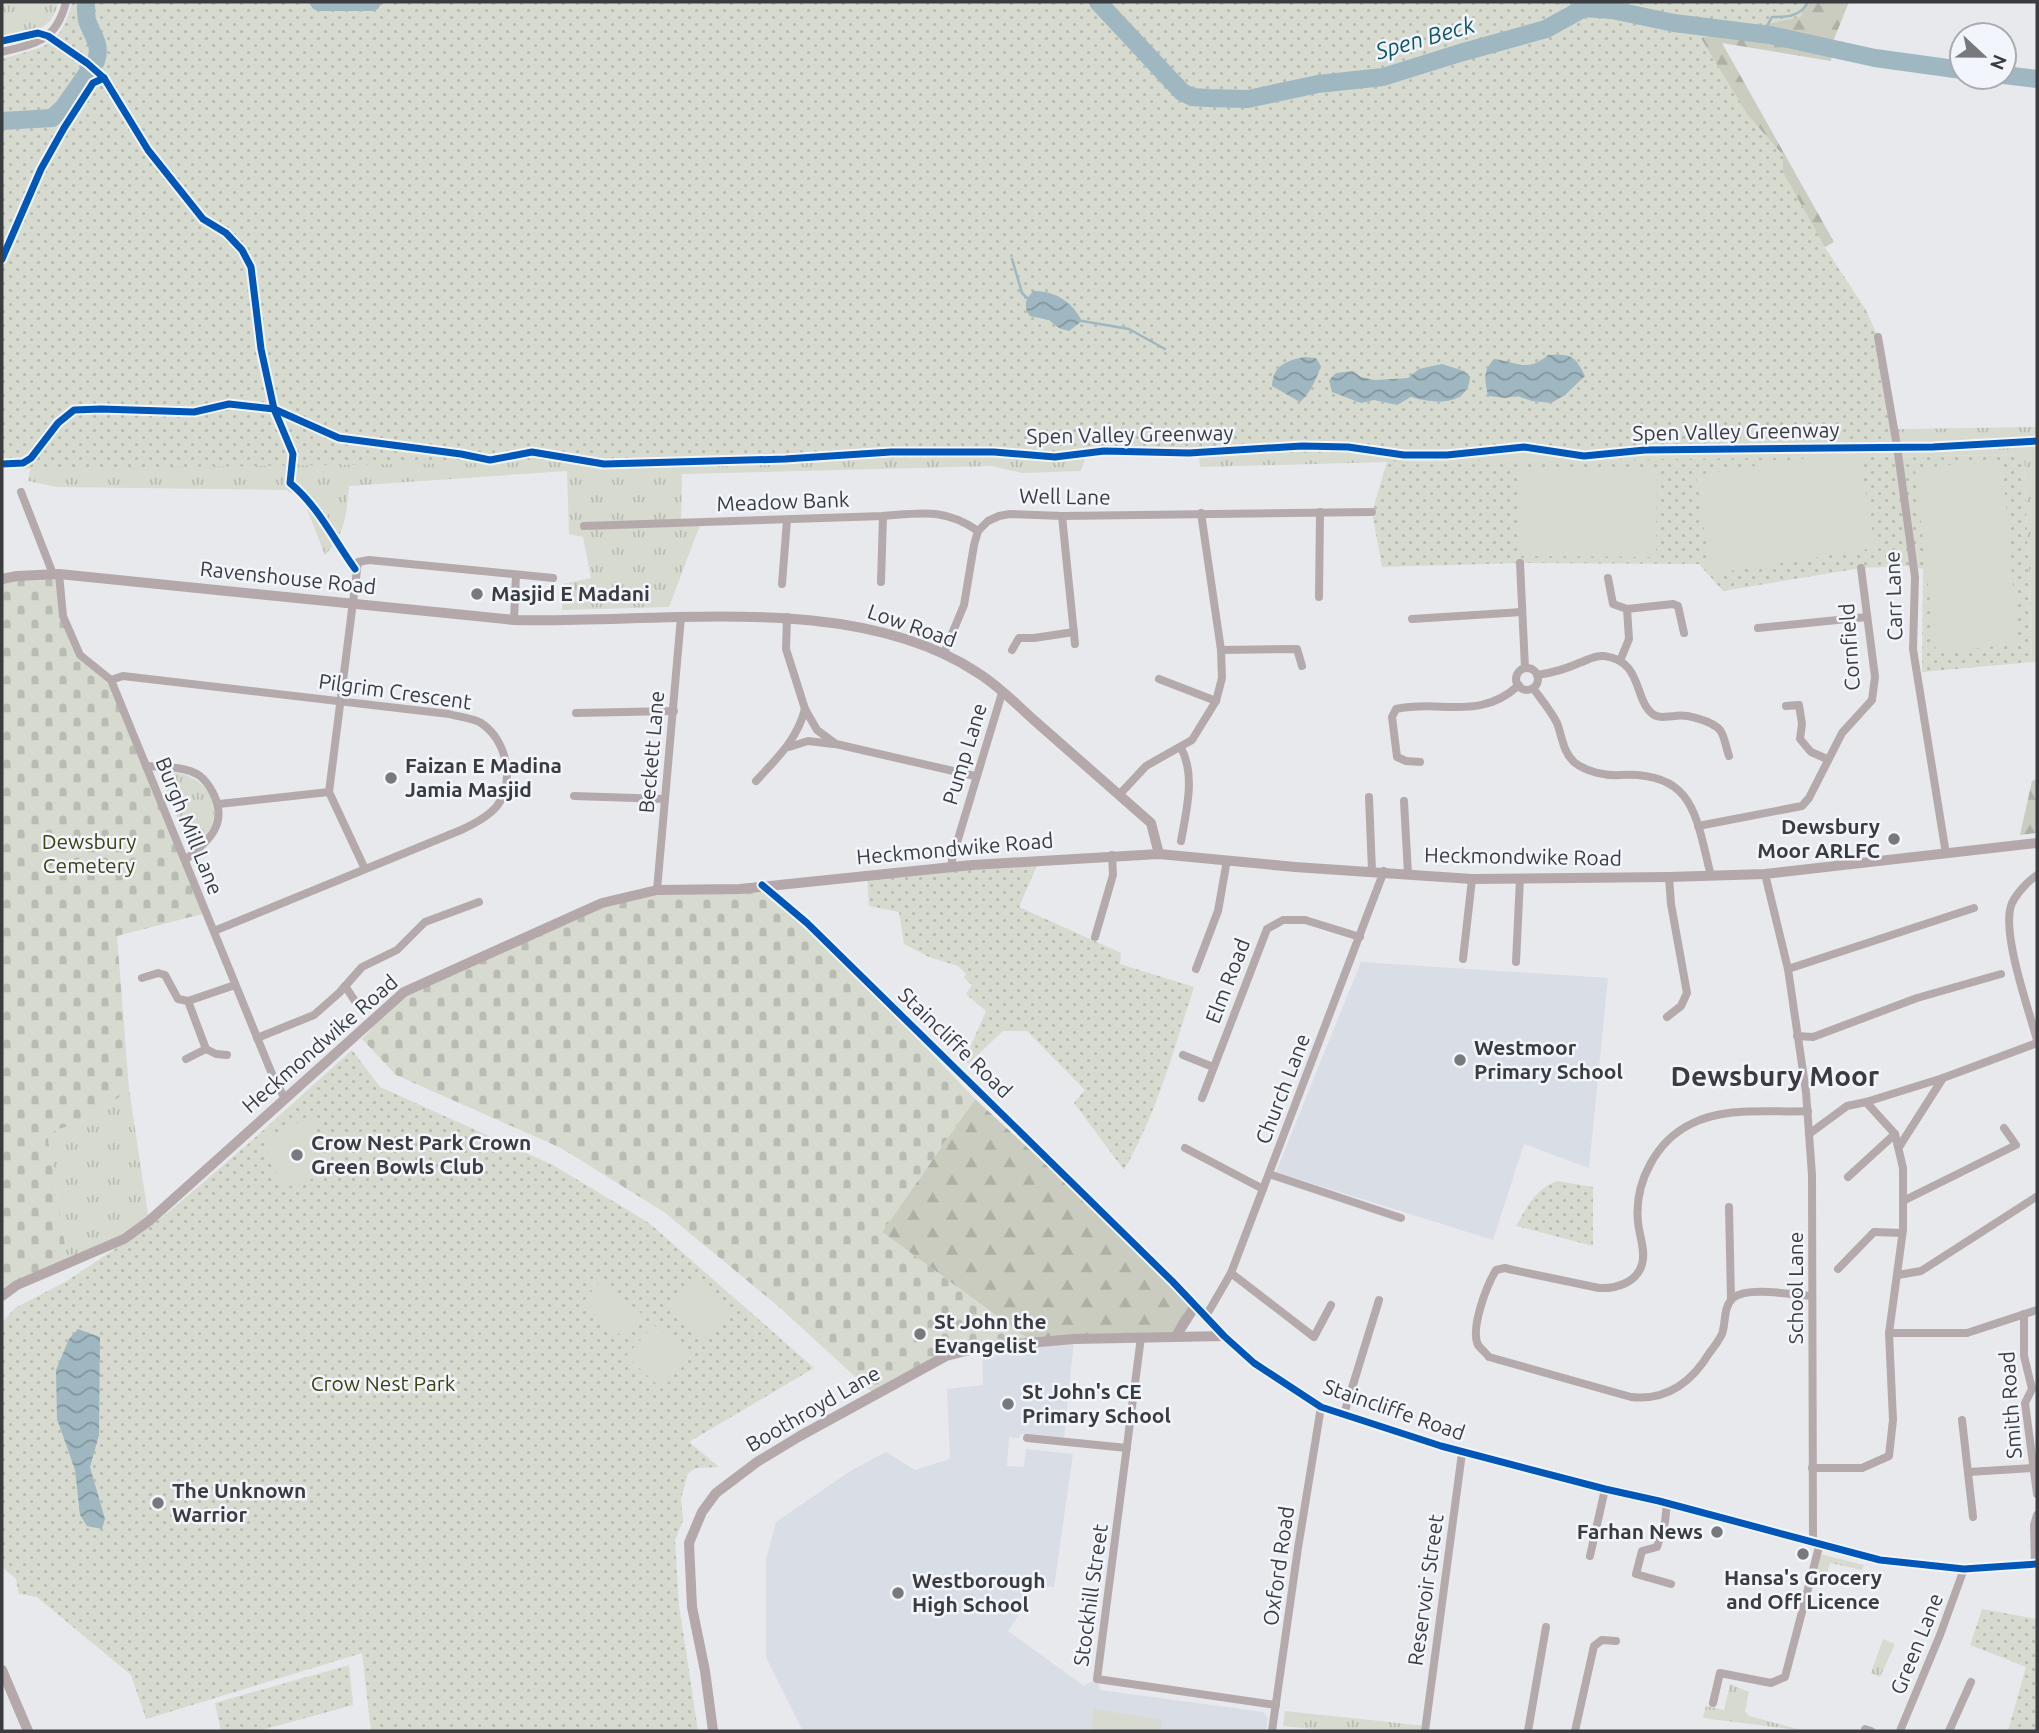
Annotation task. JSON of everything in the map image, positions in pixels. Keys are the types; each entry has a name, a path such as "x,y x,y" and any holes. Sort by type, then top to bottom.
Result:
{"street":[{"path":"2,52 39,42 48,36 61,19 66,2"},
{"name":"Carr Lane","path":"1878,337 1897,446 1915,577 1913,649 1946,853"},
{"name":"Burgh Mill Lane","path":"21,492 56,574 63,616 80,655 111,680 257,1038 285,1098"},
{"name":"Meadow Bank","path":"584,526 788,520 931,512 954,516 978,531"},
{"path":"1319,597 1320,512"},
{"name":"Well Lane","path":"978,531 988,521 1010,514 1062,516 1372,512"},
{"path":"1119,795 1146,766 1192,740 1207,720 1216,701 1222,678 1221,650 1201,513"},
{"path":"881,582 883,516"},
{"path":"1062,516 1075,644"},
{"path":"782,584 788,520"},
{"path":"944,653 964,605 978,531"},
{"path":"365,869 329,792 355,569 358,562 369,560 553,578"},
{"path":"1520,563 1525,668"},
{"name":"Cornfield","path":"1698,826 1802,806 1809,798 1842,733 1872,700 1875,677 1861,568"},
{"name":"Ravenshouse Road","path":"2,579 56,574 514,620 572,621"},
{"path":"514,620 516,575"},
{"path":"1608,578 1613,604 1628,609 1673,604 1678,606 1684,633"},
{"path":"1620,661 1629,639 1628,609"},
{"path":"1412,619 1522,611"},
{"name":"Beckett Lane","path":"657,890 681,617"},
{"path":"787,617 786,649 805,709 817,730 836,744"},
{"name":"Low Road","path":"572,621 787,617 883,633 944,653 979,673 1151,823 1159,854"},
{"path":"1758,628 1867,617"},
{"path":"1012,650 1019,638 1074,632"},
{"path":"1221,650 1297,649 1302,666"},
{"path":"1537,675 1595,656 1606,656 1620,661 1628,667 1648,709 1654,715 1662,718 1683,715 1713,725 1723,735 1728,756"},
{"path":"1525,668 1533,669 1537,675 1537,682 1533,688 1527,690 1519,685 1517,675 1525,668"},
{"name":"Pilgrim Crescent","path":"111,680 123,676 449,714 480,722 502,744 506,769 505,790 498,805 483,819 461,831 214,931"},
{"path":"1159,679 1216,701"},
{"path":"1420,762 1397,757 1392,717 1396,709 1424,706 1478,707 1497,701 1519,685"},
{"path":"1533,688 1557,723 1562,743 1574,762 1609,776 1636,774 1658,777 1676,785 1684,793 1698,826 1711,876"},
{"name":"Pump Lane","path":"952,867 975,776 1002,693"},
{"path":"1786,706 1798,705 1802,723 1800,739 1811,752 1827,760"},
{"path":"755,781 789,747 805,709"},
{"path":"576,713 674,711"},
{"path":"789,747 808,741 836,744 975,776"},
{"path":"1181,748 1188,774 1181,841"},
{"path":"146,766 177,768 199,775 211,788 219,804 218,825 205,845 184,860"},
{"path":"219,804 329,792"},
{"path":"574,796 665,799"},
{"path":"1369,797 1372,871"},
{"path":"1404,800 1408,874"},
{"name":"Heckmondwike Road","path":"2,1296 17,1285 124,1239 149,1221 404,992 602,902 657,890 740,889 952,867 1112,855 1159,854 1472,879 1520,879 1765,874 2037,844"},
{"path":"1095,937 1113,875 1112,855"},
{"path":"1196,969 1219,911 1227,860"},
{"name":"Church Lane","path":"1206,1316 1231,1273 1384,872"},
{"name":"School Lane","path":"1713,1703 1720,1673 1771,1683 1785,1677 1816,1542 1812,1468 1814,1240 1808,1111 1788,969 1765,874"},
{"path":"1809,1134 1847,1106 1944,1078 2037,1041 2018,974 2009,922 2012,902 2037,875"},
{"path":"1667,1017 1681,1006 1687,993 1671,904 1670,877"},
{"path":"1463,960 1472,879"},
{"path":"1516,962 1520,879"},
{"name":"Staincliffe Road","path":"762,885 807,923 1173,1282 1224,1336 1254,1363 1321,1407 1462,1453 1667,1503 1880,1560 1964,1569 2036,1564"},
{"path":"257,1038 314,1014 362,967 397,950 425,922 479,902"},
{"path":"1788,969 1974,908"},
{"name":"Elm Road","path":"1202,1098 1267,929 1283,920 1305,920 1360,937"},
{"path":"142,978 158,973 165,975 178,999 188,1001 236,985"},
{"path":"1797,1036 1814,1037 1917,998 2001,974"},
{"path":"345,986 355,1001"},
{"path":"188,1001 206,1049 227,1055"},
{"path":"186,1059 206,1049"},
{"path":"1183,1055 1213,1067"},
{"path":"1899,1147 1944,1078"},
{"path":"1812,1468 1862,1468 1889,1456 1893,1420 1889,1333 1905,1200 1903,1168 1895,1134 1866,1102"},
{"path":"1729,1207 1731,1299 1725,1312 1722,1334 1686,1383 1660,1396 1647,1399 1631,1397 1489,1357 1479,1346 1475,1336 1480,1310 1496,1270 1513,1270 1612,1289 1634,1279 1642,1264 1637,1220 1639,1196 1648,1166 1669,1139 1691,1124 1716,1115 1752,1111 1808,1111"},
{"path":"1905,1200 2017,1145 2004,1128"},
{"path":"1848,1177 1895,1134"},
{"path":"1185,1148 1263,1189"},
{"path":"1269,1174 1401,1218"},
{"path":"1898,1275 1921,1271 2036,1197"},
{"path":"1838,1269 1874,1233 1902,1233"},
{"path":"1231,1273 1314,1338 1331,1305"},
{"path":"1731,1299 1746,1292 1812,1296"},
{"path":"1344,1415 1379,1300"},
{"path":"1175,1336 1195,1306"},
{"path":"1889,1333 1967,1333 2037,1310"},
{"name":"Smith Road","path":"2024,1314 2024,1356 2034,1388 2025,1403 2037,1494"},
{"name":"Boothroyd Lane","path":"713,1731 692,1607 689,1543 702,1512 716,1493 757,1462 800,1436 946,1356 982,1347 1078,1339 1224,1336"},
{"name":"Stockhill Street","path":"1141,1337 1097,1679 1276,1705"},
{"name":"Oxford Road","path":"1272,1731 1321,1407"},
{"path":"1962,1420 1973,1517"},
{"path":"1027,1438 1127,1448"},
{"name":"Reservoir Street","path":"1425,1731 1462,1453"},
{"path":"1969,1472 2033,1468"},
{"path":"1590,1556 1605,1489"},
{"path":"1667,1503 1665,1522 1657,1547 1642,1551 1636,1573 1671,1584"},
{"path":"2036,1564 2034,1525 2037,1515"},
{"name":"Green Lane","path":"1900,1731 1964,1569"},
{"path":"1528,1731 1546,1627"},
{"path":"1575,1731 1594,1646 1602,1640 1616,1641"},
{"path":"2,1670 28,1731"},
{"path":"1949,1731 1971,1682"}],"shaded area":[{"name":"Westmoor Primary School","path":"1361,962 1608,978 1589,1168 1524,1144 1493,1240 1276,1172"},
{"name":"Westborough High School","path":"1074,1339 1064,1438 1021,1434 1019,1438 1009,1437 1007,1466 1024,1467 1026,1449 1073,1454 1054,1587 1028,1584 1030,1598 1008,1631 1084,1686 1097,1679 1100,1690 1263,1712 1268,1718 1266,1731 803,1731 766,1657 766,1560 776,1522 852,1470 886,1452 915,1470 950,1459 947,1389 983,1385 982,1347"}],"green space":[{"path":"2,2 58,2 55,12 44,26 2,38"},
{"path":"72,2 1805,2 1801,17 1701,38 1747,114 1783,155 1783,172 1826,249 1866,310 1878,337 1897,446 2,469 2,59 39,48 56,37 62,29"},
{"path":"1719,2 1849,2 1834,39 1831,61 1722,43 1834,242 1807,257 1678,35"},
{"path":"2037,427 2037,662 2032,662 2024,455 1387,462 1200,467 1198,440"},
{"path":"1093,434 1081,471 1022,473 992,466 682,474 681,526 700,525 669,607 562,610 563,584 591,578 583,537 569,534 567,471 349,486 346,515 341,531 325,555 303,499 286,490 56,487 28,481 32,461"},
{"path":"1859,450 1875,548 1711,574 1696,475"},
{"path":"2024,455 2032,662 1922,672 1923,569 1906,566 1861,568 1723,591 1699,564 1520,563 1382,567 1372,512 1387,462"},
{"path":"2002,461 2018,643 1936,654 1915,468"},
{"path":"1518,471 1657,471 1656,557 1518,556"},
{"name":"Dewsbury Cemetery","path":"59,574 63,616 80,655 111,680 206,913 117,936 129,1089 93,1118 47,1133 68,1264 2,1297 2,579"},
{"path":"168,772 197,781 207,790 212,802 214,814 211,827 191,850 160,774"},
{"path":"2037,779 2037,833 2020,835 2032,781"},
{"path":"1039,861 1019,907 1121,953 1120,964 1194,987 1155,1103 1124,1170 1074,1103 1085,1090 1027,1031 1003,1031 968,1064 965,1059 986,1011 966,994 972,985 964,978 966,974 958,966 929,957 904,944 899,912 869,906 867,876"},
{"path":"762,885 807,923 975,1099 882,1232 1035,1344 946,1356 875,1395 778,1306 664,1212 561,1148 396,1075 362,1039 404,992 602,903 657,890"},
{"name":"Crow Nest Park","path":"352,1050 380,1087 553,1165 649,1223 814,1368 689,1442 719,1467 696,1468 688,1473 681,1499 683,1520 675,1541 679,1605 698,1731 371,1731 362,1653 146,1719 131,1675 37,1597 19,1594 16,1579 2,1567 2,1323 15,1308 67,1281 164,1216"},
{"path":"129,1089 149,1221 68,1264 47,1133 93,1118"},
{"path":"975,1099 1173,1282 1195,1306 1176,1336 1035,1344 882,1232"},
{"name":"Crow Nest Park Crown Green Bowls Club","path":"312,1116 329,1173 281,1189 264,1138"},
{"path":"1557,1181 1593,1187 1593,1246 1516,1226 1537,1194"},
{"path":"695,1276 731,1309 703,1340 667,1307"},
{"path":"601,1280 642,1314 623,1337 582,1303"},
{"path":"654,1325 690,1358 662,1389 626,1356"},
{"path":"1820,1554 1864,1565 1862,1570 1830,1563 1826,1579 1814,1577"},
{"path":"1982,1609 2037,1619 2037,1731 2008,1731 2026,1667 1970,1645"},
{"path":"1883,1639 1895,1644 1880,1677 1871,1673"},
{"path":"349,1665 353,1705 258,1731 221,1731 215,1703"},
{"path":"1730,1684 1749,1692 1745,1711 1749,1716 1805,1731 1703,1718 1706,1706 1724,1710"},
{"path":"1094,1709 1162,1720 1160,1731 1091,1731"},
{"path":"1285,1711 1426,1726 1425,1731 1332,1731 1283,1726"}],"water":[{"path":"1034,291 1063,299 1082,321 1069,331 1059,328 1049,320 1030,316 1026,303"},
{"path":"1548,355 1571,357 1585,376 1565,395 1551,403 1517,396 1488,396 1486,372 1494,359 1528,365"},
{"path":"1304,357 1316,358 1321,366 1310,390 1300,402 1272,386 1275,373 1282,365"},
{"path":"1442,364 1464,371 1470,377 1468,387 1456,399 1429,401 1411,397 1397,405 1374,400 1361,403 1332,392 1329,380 1336,373 1353,371 1361,377 1374,380 1408,378 1419,369"},
{"path":"78,1329 100,1337 99,1435 90,1467 105,1519 102,1529 87,1526 80,1515 75,1470 57,1419 56,1370 69,1339"}],"waterway":[{"name":"Spen Beck","path":"2,121 52,118 63,108 98,55 87,20 86,2"},
{"name":"Spen Beck","path":"319,2 372,2"},
{"name":"Spen Beck","path":"1098,2 1182,92 1192,97 1248,99 1318,84 1383,77 1546,29 1584,8 1770,35 1875,58 1948,68"},
{"path":"1763,33 1772,17 1797,13 1808,2"},
{"name":"Spen Beck","path":"2018,77 2037,79"},
{"path":"1012,259 1022,293 1027,298"},
{"path":"1082,321 1129,329 1165,349"}],"cycle path":[{"path":"2,41 38,33 48,36 87,63 104,78 148,150 203,219 226,233 242,250 251,267 261,349 274,409 293,454 290,483 317,513 355,569"},
{"path":"2,259 41,169 64,128 93,83 104,78"},
{"name":"Spen Valley Greenway","path":"2,464 23,463 31,458 58,423 74,410 194,412 229,404 274,409 339,438 490,460 532,452 604,464 785,459 891,452 994,452 1055,457 1104,451 1189,453 1302,446 1348,447 1404,455 1447,455 1524,447 1584,456 1645,450 1933,447 2037,441"},
{"path":"762,885 807,923 1173,1282 1224,1336 1254,1363 1321,1407 1441,1446 1880,1560 1964,1569 2037,1564"}],"place":[{"name":"Masjid E Madani","path":"477,594"},
{"name":"Faizan E Madina Jamia Masjid","path":"391,778"},
{"name":"Dewsbury Moor ARLFC","path":"1894,839"},
{"name":"Westmoor Primary School","path":"1460,1060"},
{"name":"Crow Nest Park Crown Green Bowls Club","path":"297,1155"},
{"name":"St John the Evangelist","path":"920,1334"},
{"name":"St John's CE Primary School","path":"1008,1404"},
{"name":"The Unknown Warrior","path":"158,1503"},
{"name":"Farhan News","path":"1717,1532"},
{"name":"Hansa's Grocery and Off Licence","path":"1803,1554"},
{"name":"Westborough High School","path":"898,1593"}],"district":[{"name":"Dewsbury Moor","path":"1775,1076"}]}
